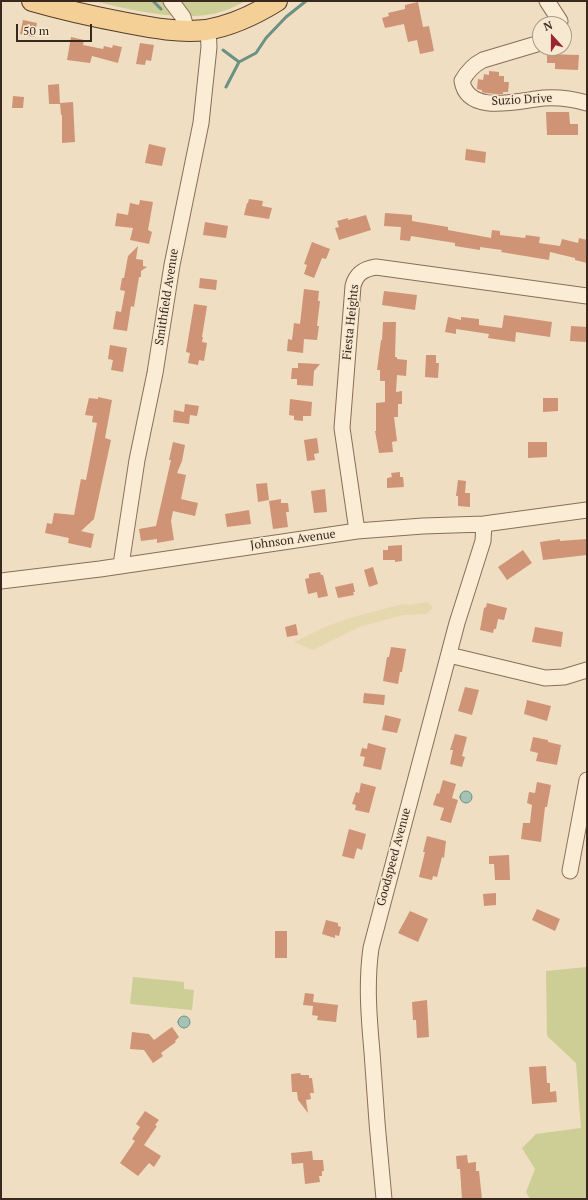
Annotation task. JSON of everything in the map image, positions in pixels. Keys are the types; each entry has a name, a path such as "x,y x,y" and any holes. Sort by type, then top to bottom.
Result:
{"main road":[{"path":"32,1 88,16 151,27 187,31 227,25 250,16 277,1"}],"street":[{"path":"171,1 183,17 187,31"},
{"path":"547,1 557,16"},
{"name":"Smithfield Avenue","path":"122,565 138,460 155,373 172,265 201,123 209,47 208,29"},
{"name":"Suzio Drive","path":"532,45 483,60 476,64 466,74 462,81 463,90 469,96 477,100 494,104 560,98 587,103"},
{"name":"Fiesta Heights","path":"357,531 342,428 353,286 355,278 360,272 367,268 376,267 587,296"},
{"name":"Johnson Avenue","path":"1,581 357,531 392,527 484,524 587,510"},
{"name":"Goodspeed Avenue","path":"384,1199 375,1103 368,1000 369,961 383,900 457,623 483,541 484,524"},
{"path":"449,655 545,678 586,675"},
{"path":"570,871 587,780"}],"shaded area":[{"path":"428,602 433,607 427,614 403,615 359,627 313,650 294,642 325,627 353,617 403,604 408,605"},
{"path":"464,791 468,791 472,797 468,803 464,803 460,799 460,795"},
{"path":"184,1016 188,1018 190,1022 188,1026 184,1028 180,1026 178,1022 180,1018"}],"green space":[{"path":"94,1 246,1 230,9 205,15 174,16 124,8"},
{"path":"587,967 587,1199 530,1199 526,1192 535,1169 522,1148 536,1134 581,1128 576,1063 547,1036 546,971"},
{"path":"133,977 184,982 184,989 194,990 192,1010 130,1004"}],"building":[{"path":"418,2 423,27 429,26 434,51 420,54 417,40 408,42 404,24 385,28 382,18 389,16 388,13 405,9 405,5"},
{"path":"23,20 37,23 34,37 20,34"},
{"path":"71,37 84,40 83,45 103,49 104,46 112,48 113,45 122,47 118,63 92,56 90,63 67,60"},
{"path":"140,43 154,45 151,61 146,60 145,65 136,64"},
{"path":"579,55 578,70 555,69 555,63 547,63 547,56"},
{"path":"489,71 499,72 499,76 504,76 504,82 509,82 508,92 496,94 482,92 482,90 477,89 478,79 483,80 484,74 489,75"},
{"path":"59,84 60,104 49,104 48,85"},
{"path":"13,96 24,97 23,108 12,108"},
{"path":"73,102 75,142 62,143 62,115 60,103"},
{"path":"546,112 569,112 570,124 578,124 578,135 547,135"},
{"path":"149,144 166,148 162,166 145,163"},
{"path":"466,149 486,152 485,163 465,160"},
{"path":"249,199 263,201 262,206 272,208 269,219 244,215"},
{"path":"140,200 153,202 148,230 152,232 149,244 130,240 133,228 115,226 117,213 128,215 130,203 139,205"},
{"path":"385,213 412,215 412,221 448,227 448,230 491,238 492,230 500,231 500,235 525,238 526,235 540,237 539,243 560,246 562,239 578,243 579,238 587,240 587,263 575,260 575,258 550,252 549,260 501,252 502,250 480,247 480,250 455,246 455,243 411,236 410,241 400,240 401,227 384,226"},
{"path":"366,215 371,230 339,240 335,228 339,227 337,221 348,218 348,220"},
{"path":"205,222 228,226 226,238 203,235"},
{"path":"312,242 330,249 326,259 322,258 314,278 304,274 307,265 304,264"},
{"path":"138,246 136,259 143,260 143,266 147,267 141,271 141,277 139,277 134,307 131,306 127,331 113,329 116,311 121,312 125,291 120,290 128,256"},
{"path":"200,278 217,280 216,290 199,288"},
{"path":"304,289 319,291 318,301 320,301 317,326 319,326 317,340 304,339 303,353 287,351 288,339 292,340 294,323 300,324"},
{"path":"384,291 417,295 415,310 382,305"},
{"path":"194,304 207,306 202,342 207,343 204,361 199,360 198,365 188,363 190,353 186,352"},
{"path":"504,315 552,322 550,337 516,332 515,342 488,338 489,334 456,329 456,334 445,332 448,317 461,320 461,317 479,319 479,325 502,328"},
{"path":"383,322 396,322 395,357 397,357 397,359 407,360 406,376 397,375 396,392 402,391 402,404 398,404 398,417 394,417 397,441 392,442 393,452 379,453 375,431 376,403 385,402 385,381 380,381 380,370 377,370 382,340"},
{"path":"571,326 587,327 587,342 570,341"},
{"path":"110,345 127,348 123,372 111,370 113,360 108,359"},
{"path":"426,355 436,355 436,363 439,363 438,378 425,377"},
{"path":"298,363 320,364 314,371 313,386 297,385 297,379 291,379 292,368 298,368"},
{"path":"98,397 112,400 105,438 111,440 94,519 81,531 94,534 91,548 68,543 69,538 45,533 47,523 52,524 54,513 74,515 81,479 86,480 97,423 92,422 93,416 85,415 89,398 98,399"},
{"path":"543,398 558,398 558,411 543,412"},
{"path":"290,399 312,402 311,416 303,416 303,421 294,420 294,416 289,415"},
{"path":"185,404 199,406 197,416 190,415 189,424 173,422 174,410 184,412"},
{"path":"317,438 319,453 314,454 315,460 307,461 304,440"},
{"path":"173,442 185,445 182,461 177,473 186,475 181,499 198,503 195,516 173,511 171,521 174,540 157,543 157,539 141,541 139,529 156,526 171,460 169,460"},
{"path":"528,442 547,442 547,457 528,458"},
{"path":"400,472 400,477 403,477 404,487 387,488 387,478 392,477 391,473"},
{"path":"458,480 466,481 465,493 470,493 470,507 458,506 458,496 456,496"},
{"path":"267,483 269,500 258,502 256,484"},
{"path":"325,489 327,512 314,513 311,491"},
{"path":"281,499 281,503 288,503 289,512 286,512 288,527 273,529 269,501"},
{"path":"249,510 251,524 227,527 225,514"},
{"path":"560,539 560,541 587,539 587,555 543,560 540,542"},
{"path":"402,545 402,561 395,562 395,560 383,560 383,550 388,550 388,546"},
{"path":"523,550 532,563 507,580 498,567"},
{"path":"373,567 378,584 369,587 364,570"},
{"path":"320,572 321,575 323,575 328,596 318,598 317,592 308,594 305,579 309,578 309,574"},
{"path":"353,583 355,592 353,592 354,595 338,598 335,587"},
{"path":"487,603 507,608 504,620 498,619 496,629 494,629 493,633 480,630 484,608 486,607"},
{"path":"296,624 298,635 287,637 285,627"},
{"path":"535,627 563,632 561,647 532,642"},
{"path":"391,647 406,649 402,672 400,672 398,684 383,681 387,657 389,657"},
{"path":"465,687 479,690 472,715 458,711"},
{"path":"364,693 385,695 384,705 363,703"},
{"path":"527,700 551,706 547,721 524,714"},
{"path":"385,715 401,719 397,733 382,730"},
{"path":"455,734 467,737 462,756 465,757 462,767 450,764 453,750 450,750"},
{"path":"533,737 548,740 548,742 561,745 557,765 536,761 538,753 530,751"},
{"path":"368,743 386,748 381,770 363,766 365,757 360,756 362,748 367,749"},
{"path":"443,780 456,784 452,798 458,800 451,823 440,820 444,808 433,805 437,793 439,794"},
{"path":"537,782 551,785 547,807 545,807 541,842 521,839 523,823 530,823 532,805 527,803 529,792 535,793"},
{"path":"361,783 376,787 369,813 355,810 356,805 352,804 356,792 359,793"},
{"path":"349,829 366,834 362,850 357,848 354,859 342,856"},
{"path":"427,836 446,841 444,858 442,857 437,877 433,876 432,880 419,877"},
{"path":"509,855 510,880 495,880 494,864 489,864 489,856"},
{"path":"496,893 496,905 484,906 483,894"},
{"path":"537,909 560,919 555,931 532,920"},
{"path":"410,911 428,919 418,942 398,933"},
{"path":"326,920 338,923 338,926 341,927 339,936 335,935 335,938 322,934"},
{"path":"275,931 287,931 287,958 275,958"},
{"path":"305,993 314,994 313,1002 338,1005 336,1022 317,1020 318,1016 312,1015 313,1006 303,1005"},
{"path":"427,1000 429,1037 417,1038 416,1020 413,1020 412,1002"},
{"path":"172,1027 179,1037 175,1041 176,1042 161,1053 163,1056 153,1063 144,1050 130,1049 132,1032 149,1034 154,1040"},
{"path":"546,1066 547,1083 550,1083 550,1092 556,1091 557,1102 532,1104 529,1067"},
{"path":"300,1073 301,1075 309,1075 309,1078 312,1078 314,1093 310,1093 311,1099 306,1100 308,1113 298,1100 297,1092 292,1092 291,1074"},
{"path":"145,1111 159,1120 155,1125 157,1126 144,1145 161,1156 154,1167 149,1163 138,1176 120,1163 135,1141 132,1139 140,1127 136,1124"},
{"path":"312,1151 313,1160 323,1160 324,1171 322,1171 322,1176 319,1176 320,1182 305,1184 303,1163 292,1164 291,1153"},
{"path":"467,1155 468,1163 476,1162 476,1171 479,1171 482,1199 462,1199 460,1169 457,1169 456,1156"}],"waterway":[{"path":"153,1 161,9"},
{"path":"226,87 239,62 256,53 266,38 286,17 306,1"},
{"path":"223,50 239,62"}]}
